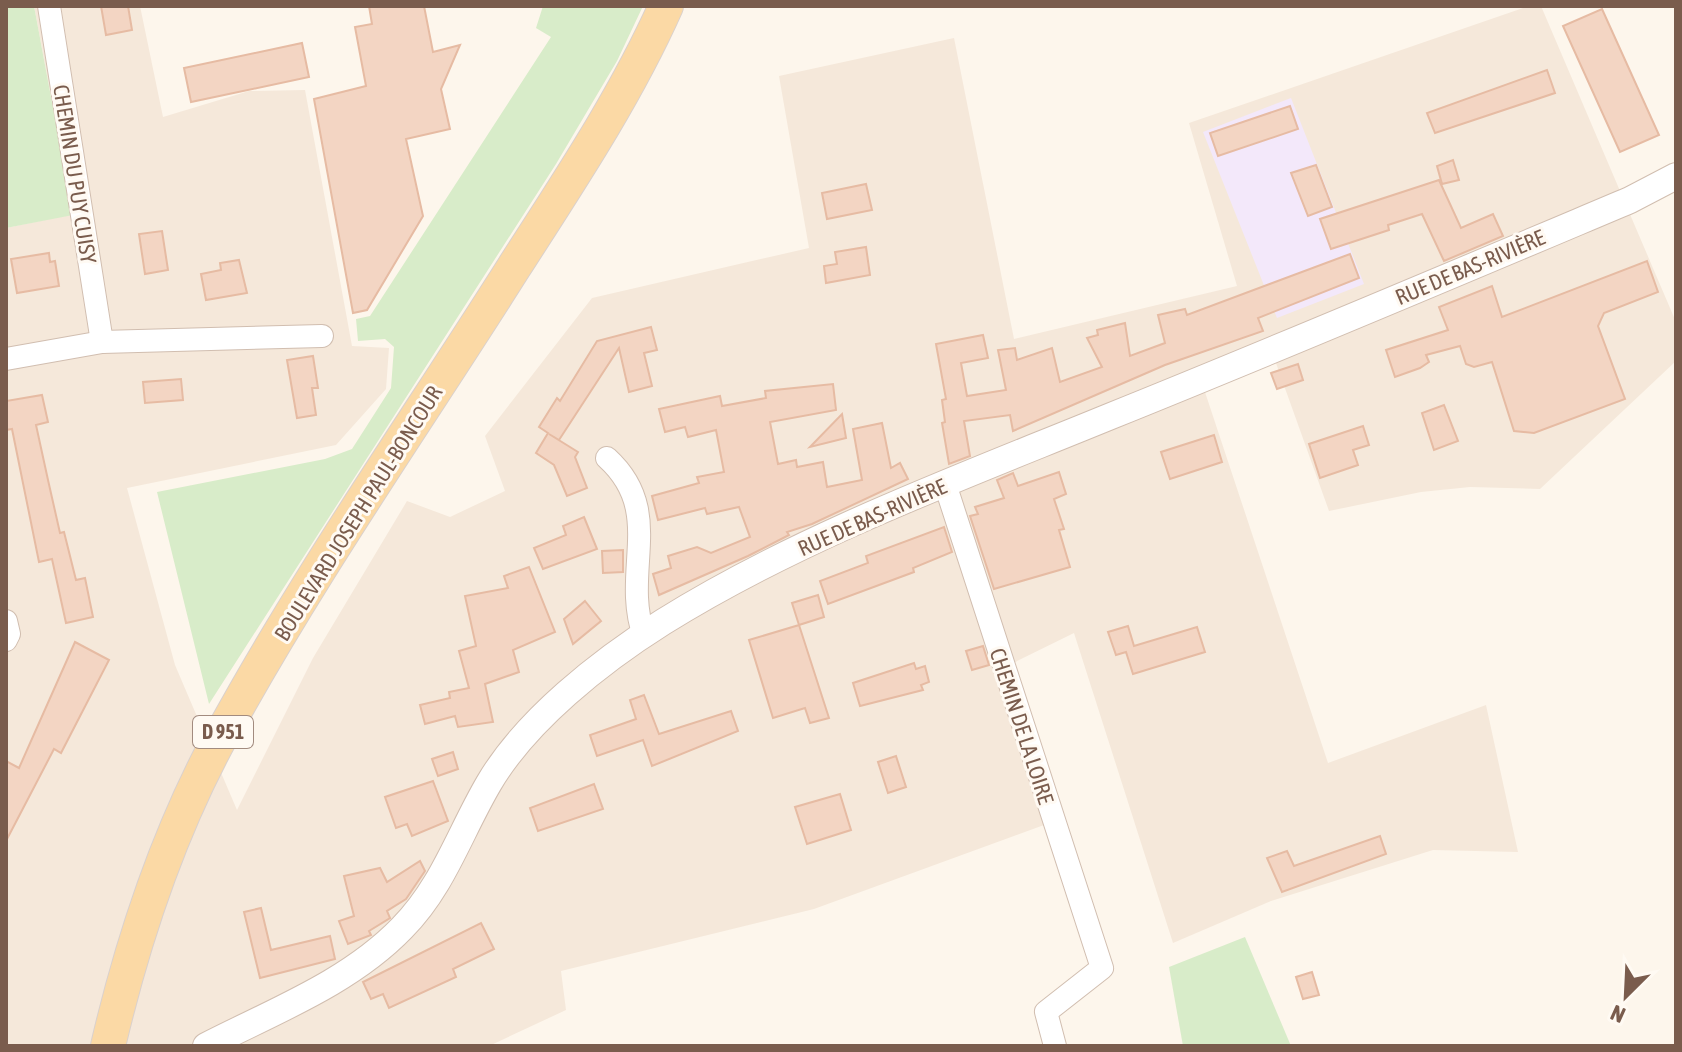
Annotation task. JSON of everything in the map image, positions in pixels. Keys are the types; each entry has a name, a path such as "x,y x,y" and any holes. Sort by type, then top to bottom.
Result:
{"main road":[{"name":"BOULEVARD JOSEPH PAUL-BONCOUR","path":"108,1046 138,932 161,870 221,735 317,572 590,148 666,6"}],"street":[{"name":"CHEMIN DU PUY CUISY","path":"49,6 102,342"},
{"name":"RUE DE BAS-RIVIÈRE","path":"206,1046 330,983 401,930 424,903 448,865 490,782 516,744 550,706 644,636 741,577 945,484 1272,351 1630,200 1676,176"},
{"path":"6,359 102,342 322,336"},
{"path":"607,458 628,477 638,503 637,615 644,636"},
{"name":"CHEMIN DE LA LOIRE","path":"945,484 1102,968 1046,1012 1055,1046"},
{"path":"6,621 9,634 6,640"}],"shaded area":[{"path":"34,6 140,6 163,117 249,91 305,90 352,346 389,348 386,389 336,445 127,488 175,665 237,810 313,658 407,501 450,517 505,491 485,436 592,298 809,248 779,76 954,38 1014,339 1237,286 1189,123 1529,6 1541,6 1676,322 1676,361 1540,489 1470,487 1421,492 1329,511 1272,352 1201,380 1328,763 1486,705 1518,852 1433,850 1271,901 1173,943 1074,633 997,671 1044,825 814,909 561,971 566,1010 489,1046 6,1046 6,228 73,214"},
{"path":"1291,98 1364,284 1277,318 1203,132"}],"green space":[{"path":"6,6 34,6 73,215 6,228"},
{"path":"543,6 643,6 617,61 556,164 209,704 157,492 325,459 352,449 391,388 394,347 385,339 358,341 356,319 370,316 551,37 536,28"},
{"path":"1245,937 1291,1046 1183,1046 1169,967"}],"building":[{"path":"101,6 128,6 132,30 106,35"},
{"path":"369,6 424,6 433,52 460,45 441,89 450,129 406,139 423,216 367,310 353,313 314,99 366,86 355,27 372,24"},
{"path":"1602,9 1659,135 1620,152 1563,26"},
{"path":"302,43 309,77 191,102 184,68"},
{"path":"1547,70 1555,93 1435,133 1427,113"},
{"path":"1290,106 1298,129 1218,156 1210,133"},
{"path":"1453,160 1459,180 1442,184 1437,166"},
{"path":"1316,165 1332,207 1308,216 1291,173"},
{"path":"1439,180 1461,228 1493,214 1503,236 1444,261 1422,214 1388,225 1389,230 1331,249 1320,219"},
{"path":"866,184 872,210 827,219 822,193"},
{"path":"162,231 168,270 145,274 139,234"},
{"path":"866,247 870,275 826,283 824,266 837,264 835,252"},
{"path":"49,253 50,262 55,261 59,286 17,293 11,259"},
{"path":"1350,254 1359,278 1258,318 1263,331 1165,365 1013,431 1010,415 964,421 970,456 949,464 942,423 945,422 942,400 946,399 936,344 983,335 988,358 961,363 967,396 1006,390 998,350 1015,348 1017,360 1052,348 1060,382 1102,367 1087,338 1098,335 1097,330 1125,323 1130,356 1165,343 1158,315 1185,309 1187,315"},
{"path":"239,260 247,293 206,300 201,274 221,270 220,263"},
{"path":"1647,261 1658,292 1604,313 1598,326 1625,399 1534,433 1514,431 1492,362 1474,367 1466,364 1460,346 1426,355 1429,362 1395,377 1386,350 1448,330 1439,307 1492,286 1502,317"},
{"path":"651,327 657,350 644,353 652,386 629,392 619,348 559,440 549,434 578,452 575,457 587,488 567,496 554,465 536,453 548,433 539,427 557,398 560,401 597,341"},
{"path":"313,356 318,388 312,388 316,415 297,418 287,360"},
{"path":"1298,364 1303,380 1277,389 1271,373"},
{"path":"181,379 183,400 145,403 143,382"},
{"path":"833,384 836,410 770,422 778,464 796,460 797,467 823,462 827,487 862,480 853,429 882,423 891,468 900,463 908,479 812,524 787,532 789,535 748,556 659,595 653,574 671,568 668,556 697,547 711,553 750,537 739,507 707,514 705,508 658,520 652,496 699,483 697,477 724,472 716,430 688,437 685,427 665,432 659,409 720,396 722,406 766,398 765,391"},
{"path":"42,395 48,422 36,425 60,533 64,532 76,580 85,578 93,617 66,623 52,559 39,562 12,429 6,430 6,401"},
{"path":"1444,405 1458,441 1434,450 1422,413"},
{"path":"842,414 846,438 810,447"},
{"path":"1363,426 1369,445 1353,450 1358,465 1320,478 1309,444"},
{"path":"1214,435 1222,462 1170,479 1161,452"},
{"path":"1059,472 1066,494 1054,499 1064,529 1059,530 1070,567 994,589 970,516 978,514 975,507 1004,498 997,480 1013,473 1018,486"},
{"path":"584,517 597,549 543,569 534,548 566,535 563,526"},
{"path":"944,527 952,552 913,568 914,572 828,604 820,581 868,563 866,556"},
{"path":"623,550 623,572 603,573 602,551"},
{"path":"529,567 555,632 513,650 519,672 485,684 493,722 458,727 455,716 425,724 420,705 450,698 449,692 469,688 459,651 476,646 465,596 508,588 504,576"},
{"path":"818,595 824,617 799,625 792,603"},
{"path":"585,601 601,621 573,644 564,619"},
{"path":"799,625 829,718 810,723 805,708 773,718 749,640"},
{"path":"1128,626 1134,646 1197,627 1205,652 1133,674 1126,652 1116,655 1108,632"},
{"path":"75,642 109,660 61,753 54,749 6,841 6,761 19,768"},
{"path":"983,646 989,665 972,670 966,651"},
{"path":"914,663 916,669 925,666 929,682 921,685 923,690 860,706 853,683"},
{"path":"644,695 659,734 731,711 738,731 652,766 643,740 597,756 590,735 636,719 630,700"},
{"path":"453,752 458,769 438,776 432,759"},
{"path":"896,756 906,787 888,793 878,762"},
{"path":"433,781 448,821 412,836 407,824 396,828 385,797"},
{"path":"594,784 603,809 538,831 530,808"},
{"path":"840,794 851,830 807,844 795,807"},
{"path":"1380,836 1386,854 1282,892 1267,858 1287,851 1294,866"},
{"path":"420,861 425,871 406,899 387,911 390,918 369,931 371,935 348,944 339,921 354,916 344,876 380,868 387,882"},
{"path":"261,908 271,950 330,936 335,959 260,978 244,912"},
{"path":"481,923 494,949 453,969 456,977 389,1008 383,994 371,999 363,982"},
{"path":"1312,972 1319,995 1303,999 1296,977"}]}
